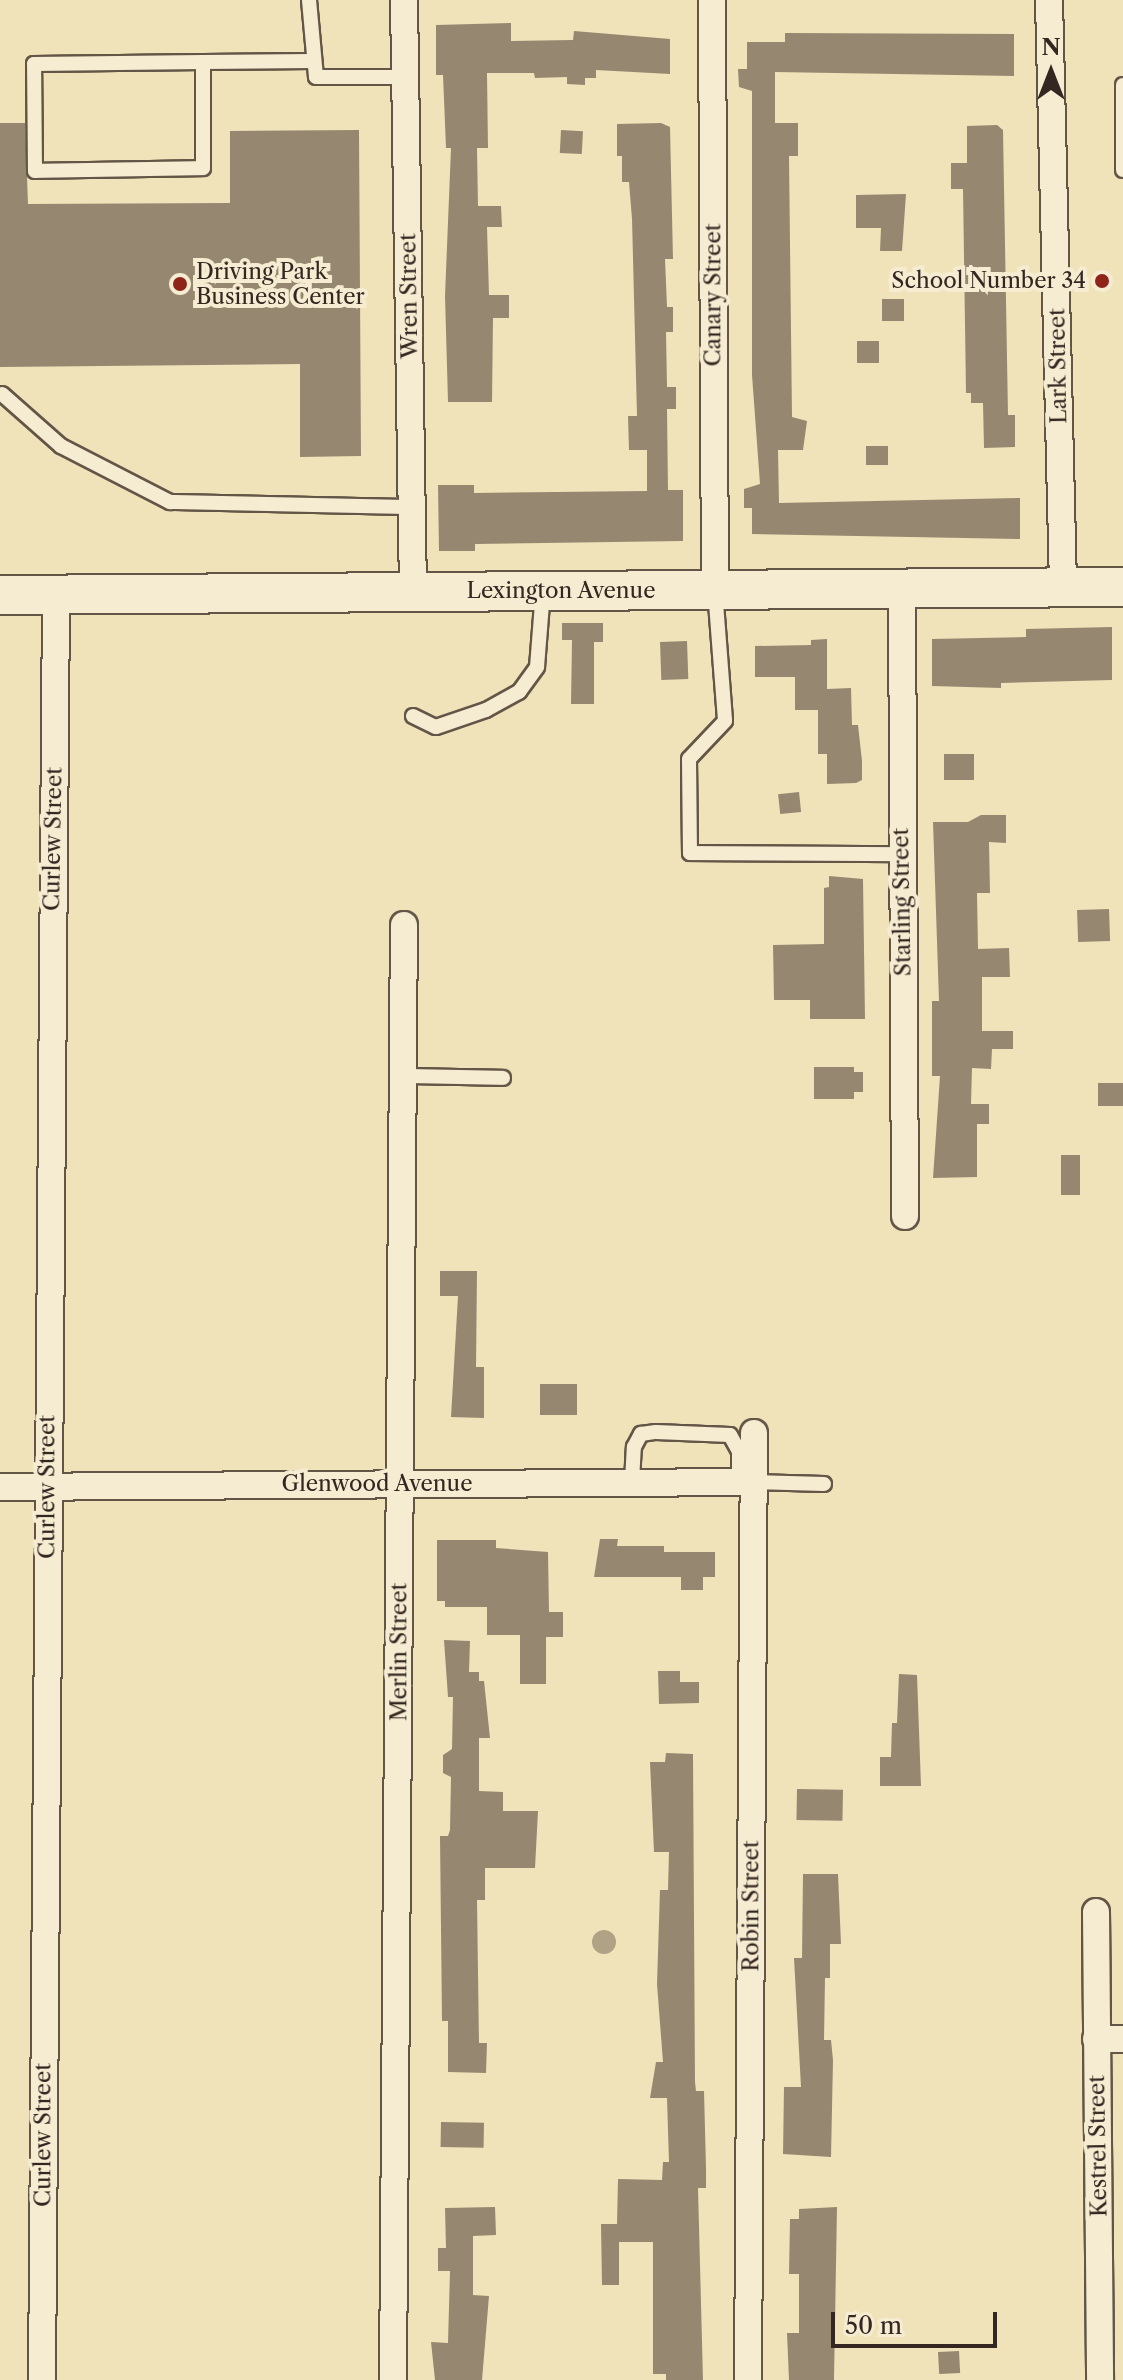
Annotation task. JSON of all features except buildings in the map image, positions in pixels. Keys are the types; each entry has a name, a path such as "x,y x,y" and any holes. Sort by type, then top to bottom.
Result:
{"main road":[{"name":"Lexington Avenue","path":"0,595 1123,587"}],"street":[{"name":"Wren Street","path":"404,0 413,592"},
{"name":"Canary Street","path":"712,0 715,589"},
{"name":"Lark Street","path":"1049,0 1063,587"},
{"name":"Starling Street","path":"902,588 905,1216"},
{"name":"Curlew Street","path":"42,2380 46,1486 56,594"},
{"name":"Merlin Street","path":"393,2380 404,925"},
{"name":"Robin Street","path":"748,2380 746,1482 754,1433"},
{"name":"Glenwood Avenue","path":"0,1487 746,1482"},
{"name":"Kestrel Street","path":"1096,1912 1100,2380"},
{"path":"1096,2039 1123,2039"}],"lane":[{"path":"309,0 312,61 316,77 405,77"},
{"path":"203,62 203,168 35,171 34,64 203,62 312,61"},
{"path":"1123,85 1123,170"},
{"path":"2,394 61,446 170,502 411,507"},
{"path":"715,589 725,721 689,759 690,853 902,854"},
{"path":"413,716 436,727 486,710 519,692 537,667 543,591"},
{"path":"403,1076 503,1078"},
{"path":"632,1482 634,1447 641,1434 656,1432 730,1435 739,1451 746,1482 824,1484"}],"shaded area":[{"path":"604,1930 613,1933 616,1942 613,1951 604,1954 595,1951 592,1942 595,1933"}],"place":[{"name":"School Number 34","path":"1102,281"},
{"name":"Driving Park Business Center","path":"180,284"}]}
